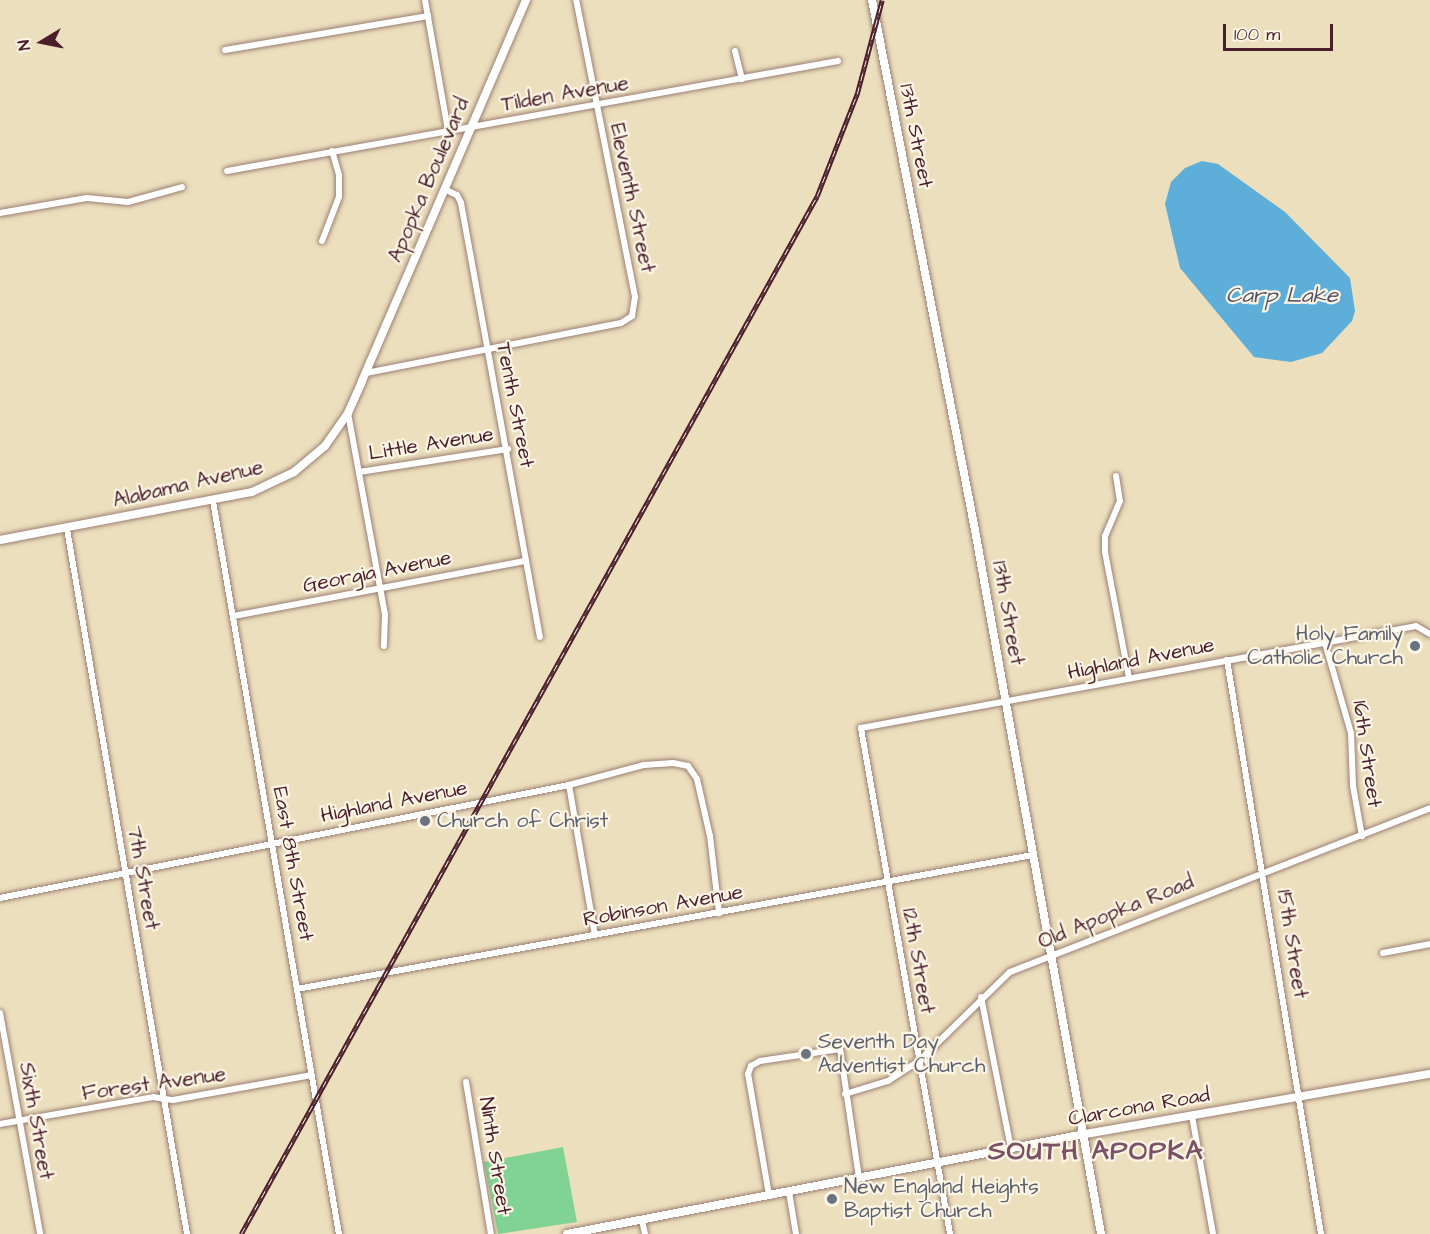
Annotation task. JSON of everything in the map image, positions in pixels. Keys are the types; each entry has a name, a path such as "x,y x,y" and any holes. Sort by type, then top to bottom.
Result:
{"street":[{"path":"425,0 448,131"},
{"name":"Apopka Boulevard","path":"366,373 526,0"},
{"name":"Eleventh Street","path":"488,350 621,324 632,316 635,297 576,0"},
{"name":"13th Street","path":"872,0 1005,701 1085,1134 1101,1234"},
{"path":"225,50 428,15"},
{"path":"735,51 742,79"},
{"name":"Tilden Avenue","path":"227,171 838,61"},
{"path":"322,241 339,197 339,175 332,151"},
{"path":"0,213 87,198 128,202 182,187"},
{"name":"Tenth Street","path":"444,189 457,195 461,203 508,449 540,637"},
{"path":"366,373 488,350"},
{"name":"Alabama Avenue","path":"0,540 213,501 263,488 294,472 325,446 348,413 366,373"},
{"path":"348,413 380,589 386,628 384,646"},
{"name":"Little Avenue","path":"359,472 508,449"},
{"path":"1116,476 1120,501 1105,536 1105,552 1129,678"},
{"name":"East 8th Street","path":"213,501 339,1234"},
{"name":"7th Street","path":"67,529 187,1234"},
{"name":"Georgia Avenue","path":"234,616 526,561"},
{"name":"Highland Avenue","path":"861,729 1416,627 1429,632"},
{"name":"16th Street","path":"1325,643 1351,733 1362,836"},
{"name":"15th Street","path":"1227,660 1321,1234"},
{"name":"12th Street","path":"861,729 950,1234"},
{"name":"Highland Avenue","path":"0,897 569,784 644,765 688,766 697,779 710,836 719,913"},
{"path":"569,784 595,935"},
{"name":"Old Apopka Road","path":"845,1094 888,1081 919,1061 981,997 1010,972 1263,871 1362,836 1430,808"},
{"name":"Robinson Avenue","path":"297,990 1033,855"},
{"path":"1383,954 1430,945"},
{"path":"981,997 1011,1148"},
{"name":"Sixth Street","path":"0,1013 40,1234"},
{"path":"769,1195 748,1074 751,1066 840,1049 859,1178"},
{"name":"Clarcona Road","path":"567,1234 1085,1134 1430,1074"},
{"name":"Forest Avenue","path":"0,1124 153,1097 164,1099 312,1076"},
{"name":"Ninth Street","path":"466,1082 491,1234"},
{"path":"1192,1116 1212,1234"},
{"path":"789,1191 796,1234"},
{"path":"642,1220 645,1234"}],"green space":[{"path":"563,1147 577,1222 498,1234 484,1162"}],"water":[{"name":"Carp Lake","path":"1202,161 1218,164 1285,212 1350,278 1355,311 1352,321 1322,353 1291,362 1254,357 1180,268 1165,204 1171,182 1185,168"}],"railway":[{"path":"241,1234 817,196 857,94 882,0"}],"place":[{"name":"Holy Family Catholic Church","path":"1415,646"},
{"name":"Church of Christ","path":"425,821"},
{"name":"Seventh Day Adventist Church","path":"806,1054"},
{"name":"New England Heights Baptist Church","path":"832,1199"}],"district":[{"name":"SOUTH APOPKA","path":"1096,1152"}]}
